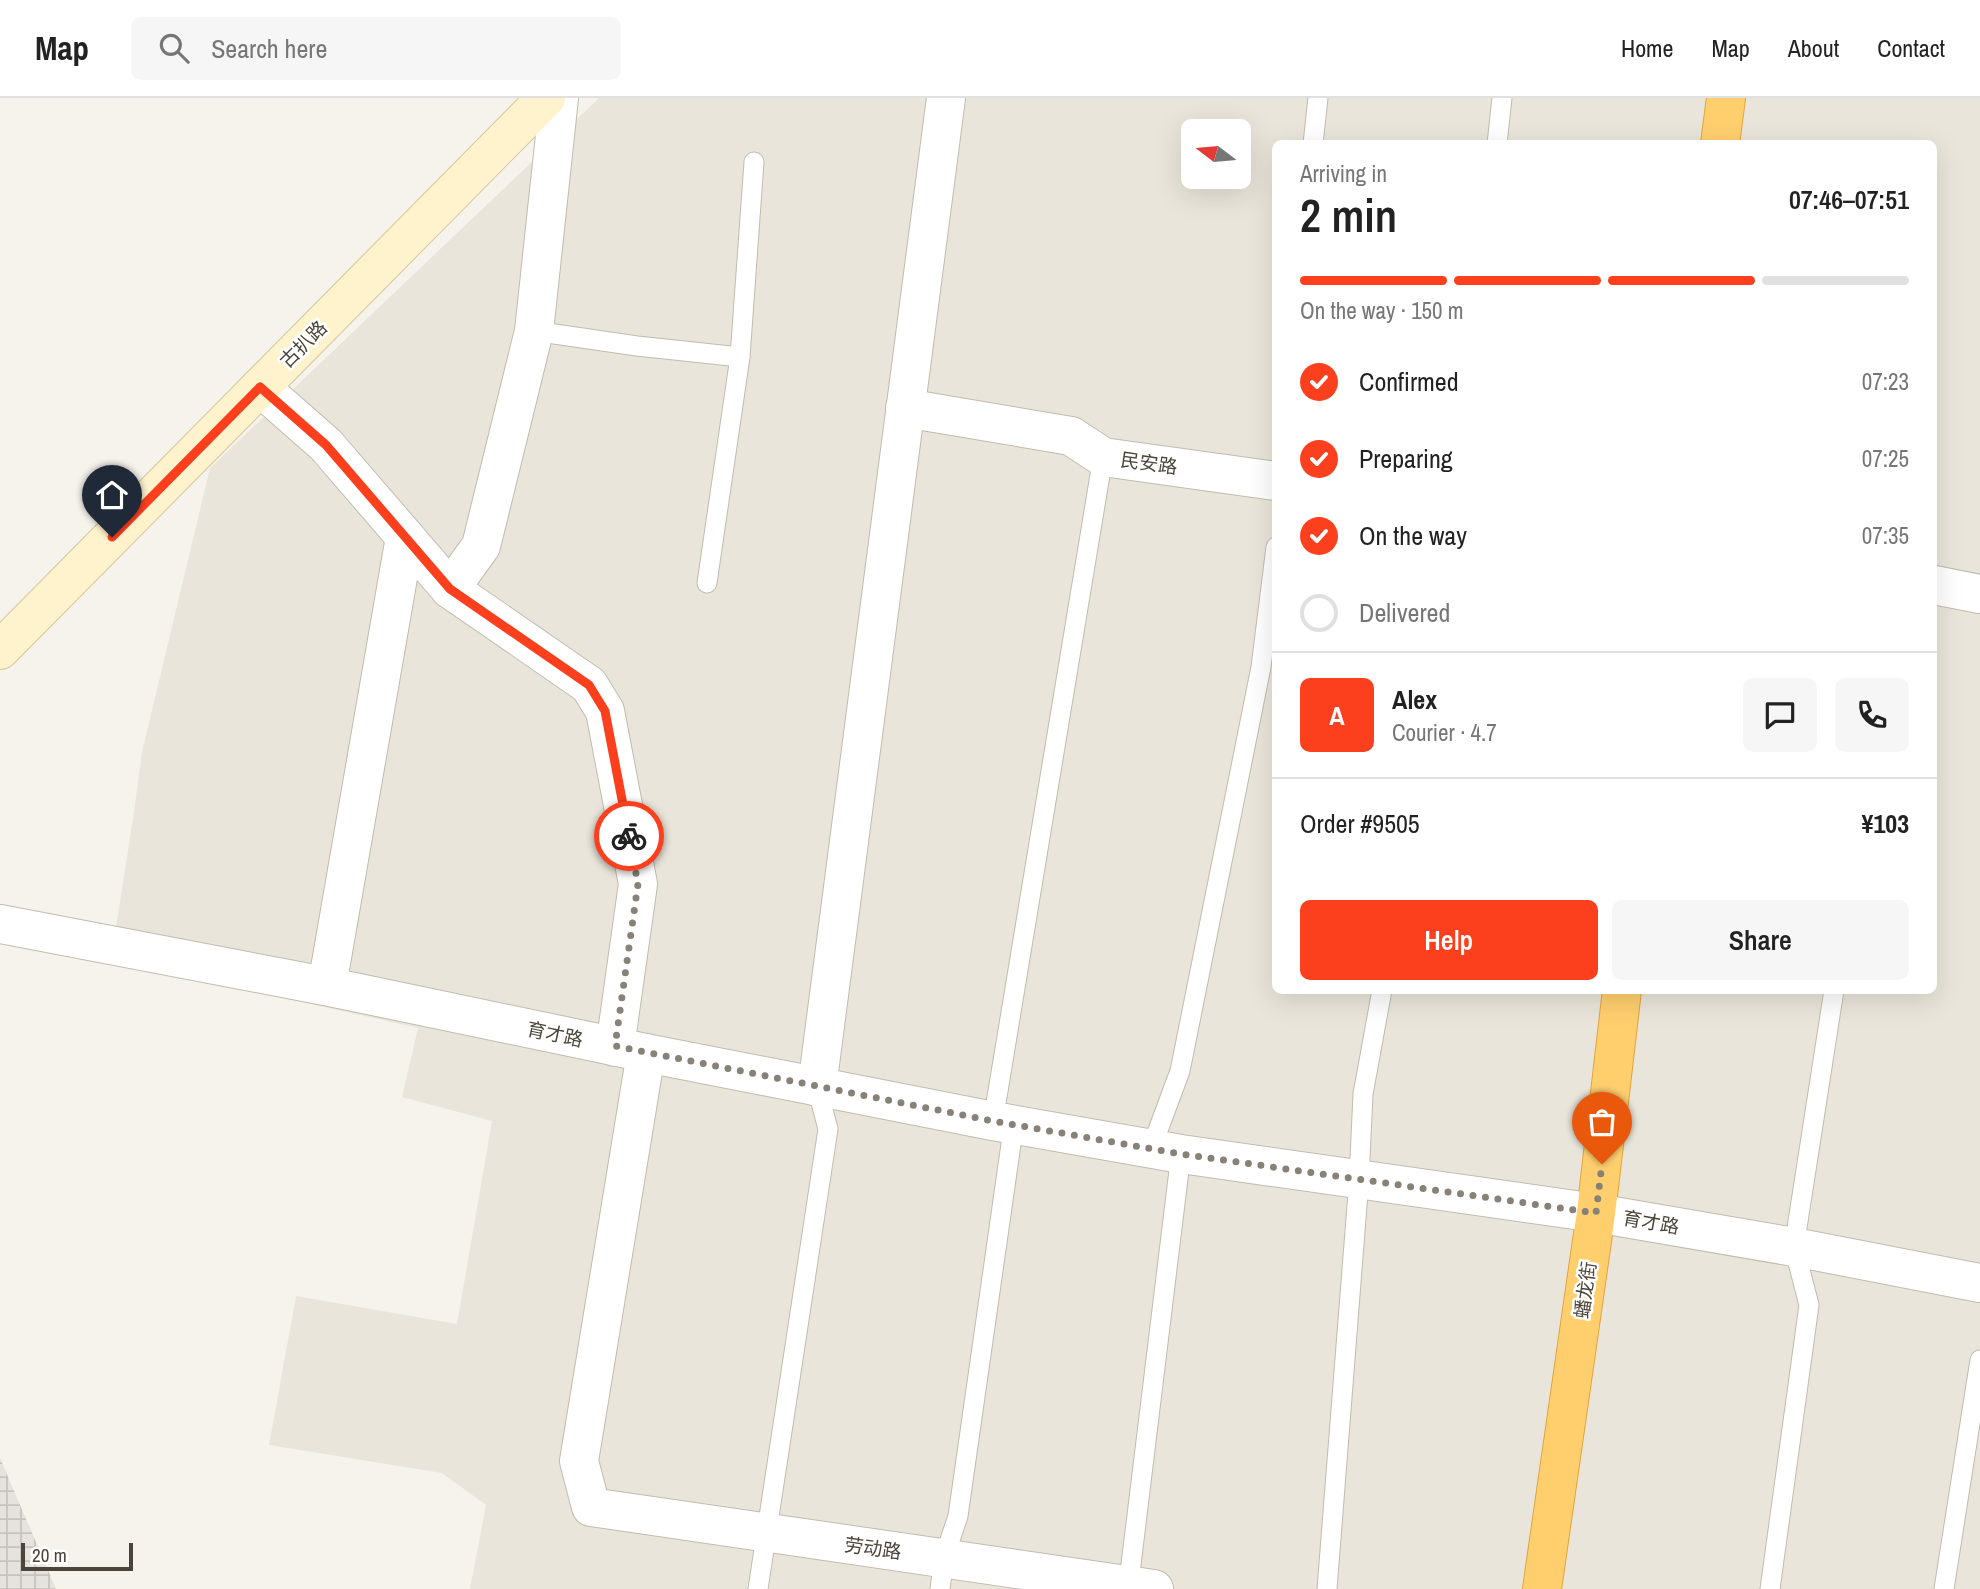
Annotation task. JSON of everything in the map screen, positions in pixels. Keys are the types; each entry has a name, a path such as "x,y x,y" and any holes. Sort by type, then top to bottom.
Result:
{"highway":[{"path":"1721,140 1726,98"},
{"name":"蟠龙街","path":"1542,1589 1596,1213 1622,994"}],"street":[{"name":"古扒路","path":"0,650 546,98"},
{"path":"450,589 481,546 534,331 559,98"},
{"path":"817,1087 946,98"},
{"path":"260,387 326,445 450,589 589,685 605,711 638,884 631,1050"},
{"name":"民安路","path":"905,408 1072,436 1103,457 1272,480"},
{"path":"327,986 405,537"},
{"path":"1937,586 1980,594"},
{"name":"育才路","path":"0,924 327,986 631,1050 1003,1122 1166,1151 1596,1213 1980,1283"},
{"name":"劳动路","path":"631,1050 579,1461 591,1507 766,1533 942,1574 1137,1588"}],"lane":[{"path":"1313,140 1318,98"},
{"path":"1497,140 1502,98"},
{"path":"707,583 740,357 754,162"},
{"path":"534,331 636,346 740,357"},
{"path":"942,1574 958,1516 1003,1122 1103,457"},
{"path":"1137,1588 1166,1151 1182,1058 1261,667 1272,579"},
{"path":"1327,1589 1359,1180 1363,1094 1381,994"},
{"path":"1770,1589 1809,1305 1794,1247 1833,994"},
{"path":"758,1589 828,1129 817,1087"},
{"path":"1944,1589 1980,1360"}],"shaded area":[{"path":"599,98 1980,98 1980,1589 470,1589 486,1505 442,1473 269,1445 296,1296 457,1324 492,1121 402,1097 418,1028 111,959 142,752 210,468"},
{"path":"0,1458 56,1589 0,1589"}],"way so far":[{"path":"629,836 638,884 615,1046 993,1121 1181,1154 1596,1213 1602,1164"}],"route":[{"path":"112,537 260,387 326,445 450,589 589,685 605,711 629,836"}]}
